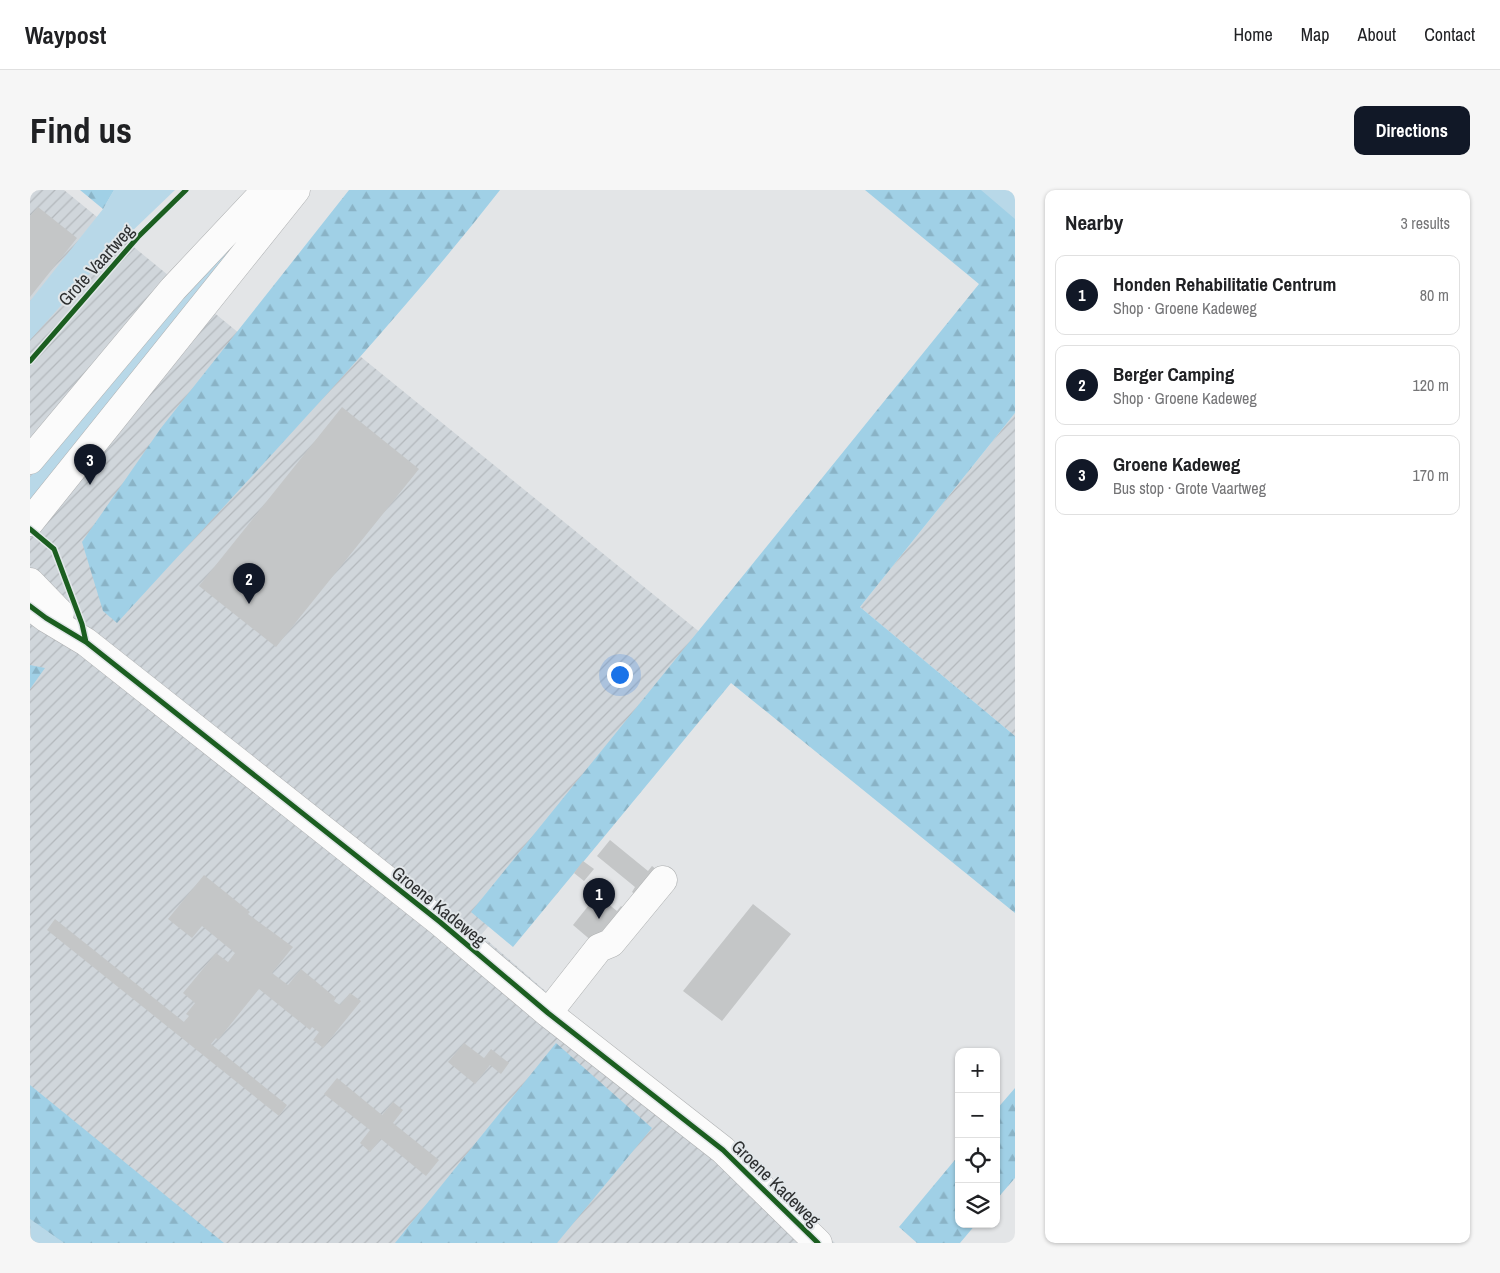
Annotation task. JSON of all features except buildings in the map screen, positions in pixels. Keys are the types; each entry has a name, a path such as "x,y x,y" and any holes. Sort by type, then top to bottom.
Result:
{"street":[{"path":"30,460 173,289 266,190"},
{"path":"30,522 296,190"},
{"name":"Groene Kadeweg","path":"30,582 86,642"},
{"name":"Groene Kadeweg","path":"30,606 86,642 440,922 548,1013 723,1150 818,1243"},
{"path":"548,1013 599,948 611,943 663,880"}],"shaded area":[{"path":"30,190 64,190 272,360 313,318 723,651 481,935 835,1243 30,1243"},
{"path":"114,190 175,190 102,260 30,340 30,301 103,209"},
{"path":"284,190 30,503 30,477 165,315"},
{"path":"979,190 1015,190 1015,220"},
{"path":"1015,413 1015,736 860,607"},
{"path":"30,1219 64,1243 31,1243"}],"green space":[{"path":"80,190 114,190 103,209"},
{"path":"349,190 500,190 361,356 117,623 103,611 82,542 161,428"},
{"path":"865,190 981,190 1015,219 1015,413 860,607 1015,736 1015,913 731,683 513,947 471,912 979,284"},
{"path":"30,665 45,668 30,689"},
{"path":"556,1043 652,1128 557,1243 395,1243"},
{"path":"30,1085 224,1243 64,1243 30,1219"},
{"path":"1015,1088 1015,1178 1000,1195 1000,1138 1000,1105"},
{"path":"955,1160 955,1228 973,1228 960,1243 917,1243 899,1227"}],"cycle path":[{"name":"Grote Vaartweg","path":"30,361 138,237 186,190"},
{"path":"30,529 54,549 82,624 86,642"},
{"path":"30,606 86,642 440,922 548,1013 723,1150 818,1243"}],"place":[{"name":"Groene Kadeweg","path":"90,485"},
{"name":"Berger Camping","path":"249,604"},
{"name":"Honden Rehabilitatie Centrum","path":"599,919"}]}
